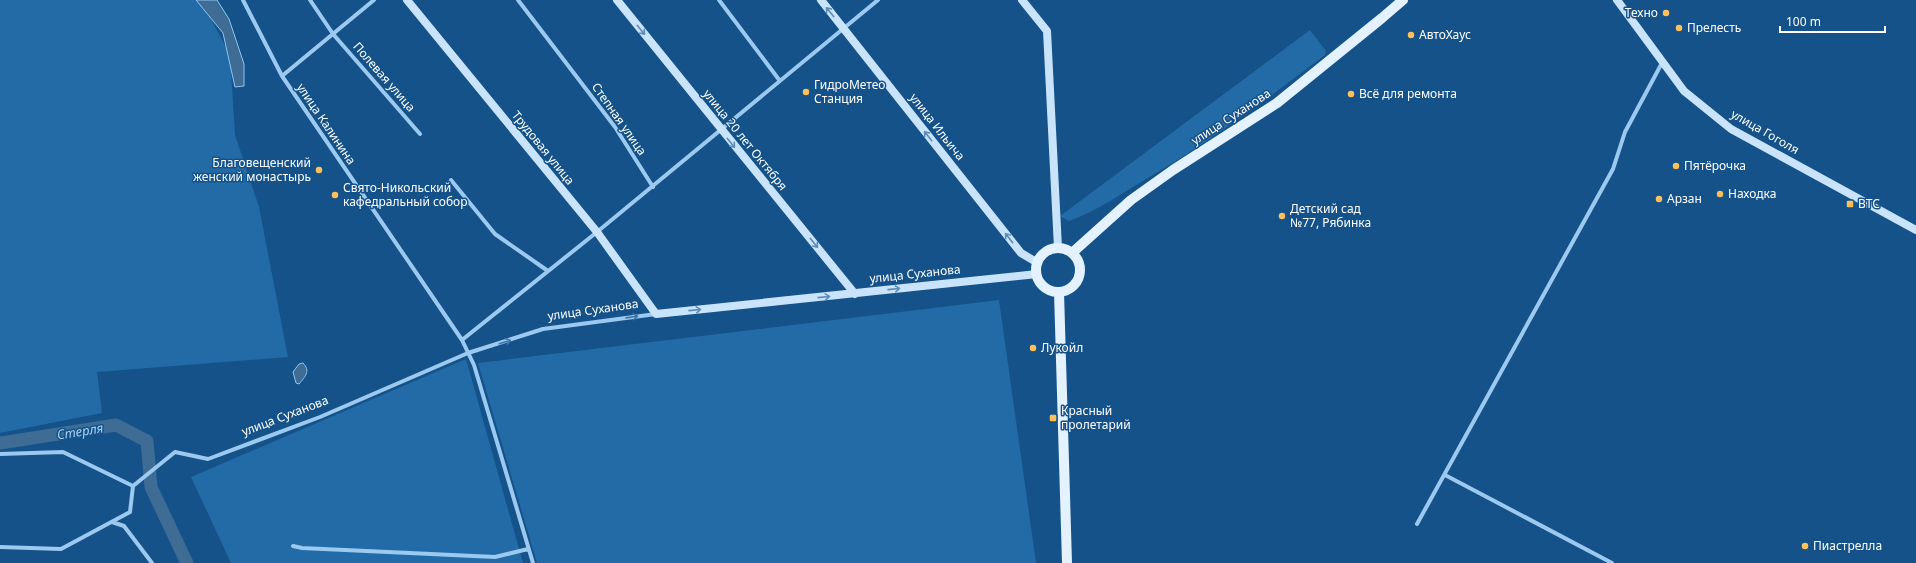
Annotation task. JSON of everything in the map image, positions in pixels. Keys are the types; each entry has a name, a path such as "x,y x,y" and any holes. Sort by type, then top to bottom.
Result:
{"main road":[{"name":"Трудовая улица","path":"407,0 597,232 656,314"},
{"name":"улица 20 лет Октября","path":"617,0 855,294"},
{"name":"улица Ильича","path":"821,0 1020,253 1038,263"},
{"path":"1022,0 1047,32 1058,248"},
{"name":"улица Суханова","path":"1072,253 1131,200 1173,170 1277,102 1382,18 1402,0"},
{"name":"улица Гоголя","path":"1617,0 1684,90 1731,129 1916,230"},
{"path":"1058,248 1072,253 1080,265 1079,280 1069,290 1059,292 1048,290 1042,285 1037,274 1038,263 1045,253 1058,248"},
{"name":"улица Суханова","path":"656,314 1037,274"},
{"path":"1059,292 1067,563"}],"street":[{"name":"улица Калинина","path":"243,0 282,76 462,340 474,365 533,563"},
{"name":"Полевая улица","path":"310,0 333,34 420,134"},
{"path":"282,76 374,0"},
{"name":"Степная улица","path":"518,0 615,127 653,187"},
{"path":"720,0 780,81"},
{"path":"462,340 653,187 878,0"},
{"path":"1417,524 1613,170 1625,132 1663,61"},
{"path":"451,180 495,234 548,272"},
{"name":"улица Суханова","path":"133,486 175,452 208,459 320,417 468,354 543,329 656,314"},
{"path":"0,454 63,452 133,486 130,512 61,549 0,547"},
{"path":"1445,474 1612,563"},
{"path":"112,522 124,526 152,563"},
{"path":"293,546 302,548 495,557 528,549"}],"shaded area":[{"path":"0,0 201,0 230,55 235,135 259,207 288,357 97,372 102,413 0,433"},
{"path":"196,0 217,0 229,19 244,64 244,86 235,87 223,33"},
{"path":"1310,30 1326,51 1325,55 1281,88 1192,150 1109,202 1069,221 1060,216"},
{"path":"999,300 1036,563 537,563 478,363"},
{"path":"466,359 523,563 231,563 191,477"},
{"path":"303,363 307,371 299,384 296,383 293,372 299,364"}],"waterway":[{"name":"Стерля","path":"0,443 116,425 147,441 151,487 187,563"}],"place":[{"name":"Техно","path":"1666,13"},
{"name":"Прелесть","path":"1679,28"},
{"name":"АвтоХаус","path":"1411,35"},
{"name":"ГидроМетео Станция","path":"806,92"},
{"name":"Всё для ремонта","path":"1351,94"},
{"name":"Пятёрочка","path":"1676,166"},
{"name":"Благовещенский женский монастырь","path":"319,170"},
{"name":"Находка","path":"1720,194"},
{"name":"Свято-Никольский кафедральный собор","path":"335,195"},
{"name":"Арзан","path":"1659,199"},
{"name":"ВТС","path":"1850,204"},
{"name":"Детский сад №77, Рябинка","path":"1282,216"},
{"name":"Лукойл","path":"1033,348"},
{"name":"Красный пролетарий","path":"1053,418"},
{"name":"Пиастрелла","path":"1805,546"}]}
